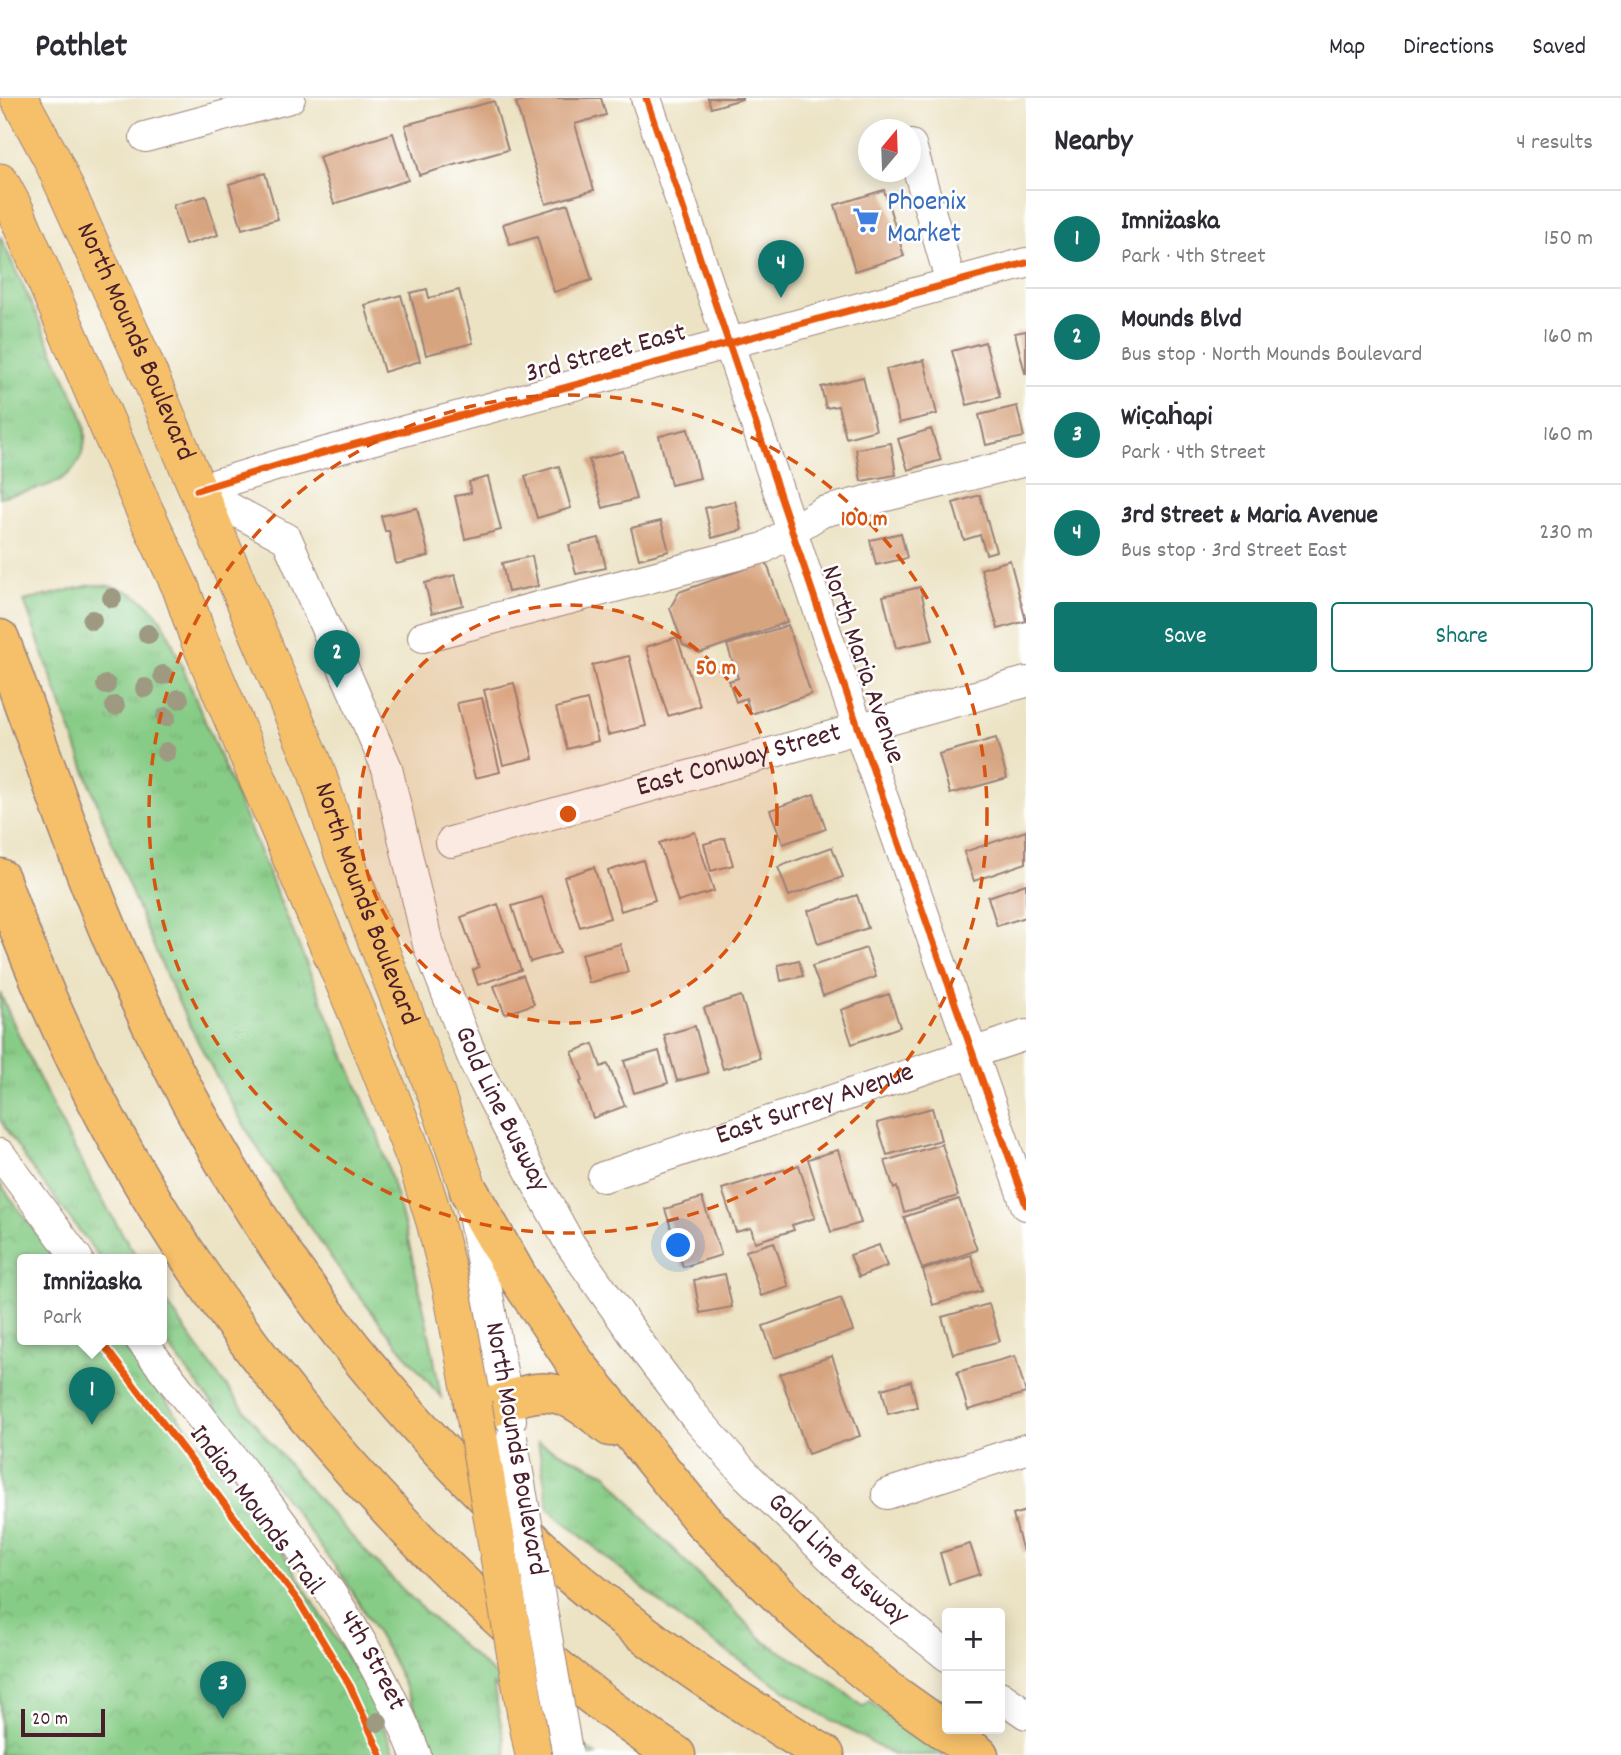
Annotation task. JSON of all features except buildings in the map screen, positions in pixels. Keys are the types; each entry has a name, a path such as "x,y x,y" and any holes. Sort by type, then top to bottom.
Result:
{"highway":[{"path":"0,639 101,910 136,991 198,1115 240,1188 324,1311 364,1362 447,1456 565,1570 633,1626 698,1674 825,1755"},
{"path":"0,878 14,919 59,1024 110,1127 168,1226 232,1322 310,1423 387,1509 468,1590 544,1658 646,1736 676,1755"},
{"path":"468,1191 518,1277 569,1353 658,1468 703,1521 794,1610 889,1691 979,1755"},
{"path":"490,1402 542,1393 573,1399 658,1468"}],"main road":[{"name":"North Mounds Boulevard","path":"19,98 52,159 142,360 315,767 343,854 436,1094 468,1191"},
{"name":"North Mounds Boulevard","path":"0,182 22,225 181,588 198,637 395,1105 435,1222 451,1286 490,1402 526,1715 556,1754"},
{"path":"144,507 197,490"}],"street":[{"path":"145,137 290,98"},
{"name":"North Maria Avenue","path":"646,98 859,730 1026,1205"},
{"path":"921,180 951,283"},
{"name":"3rd Street East","path":"197,490 282,464 1026,263"},
{"path":"423,637 764,548 822,512 1026,461"},
{"name":"Gold Line Busway","path":"197,490 287,539 387,768 428,945 455,1015 477,1068 570,1244 695,1417 747,1476 857,1583 942,1652"},
{"name":"East Conway Street","path":"451,842 1026,682"},
{"name":"East Surrey Avenue","path":"603,1177 1026,1035"},
{"path":"0,1154 74,1254"},
{"name":"North Mounds Boulevard","path":"468,1191 480,1262 490,1402 512,1437 556,1754"},
{"name":"4th Street","path":"145,1345 291,1536 326,1586 377,1670 416,1755"},
{"path":"887,1494 1026,1449"},
{"path":"1005,1699 1026,1714"}],"green space":[{"path":"0,236 81,412 85,434 81,456 67,475 47,486 0,497"},
{"path":"91,585 115,587 135,595 152,608 166,628 377,1133 414,1264 441,1397 325,1249 255,1144 194,1034 147,931 110,838 24,601"},
{"path":"0,993 64,1129 99,1195 135,1254 97,1254 30,1166 0,1120"},
{"path":"0,1184 52,1254 17,1254 17,1345 123,1345 277,1543 366,1688 396,1755 0,1755"},
{"path":"167,1303 234,1397 312,1493 354,1539 487,1668 596,1755 571,1755 493,1684 507,1755 436,1755 392,1659 347,1583 167,1345"},
{"path":"538,1442 607,1474 652,1528 765,1642 830,1680 863,1707 869,1701 944,1755 893,1755 821,1714 687,1625 549,1509"}],"cycle path":[{"path":"646,98 859,730 1026,1205"},
{"path":"197,490 282,464 1026,263"},
{"name":"Indian Mounds Trail","path":"104,1345 299,1602 350,1686 381,1755"}],"place":[{"name":"Phoenix Market","path":"866,220"},
{"name":"3rd Street & Maria Avenue","path":"781,298"},
{"name":"Mounds Blvd","path":"337,688"},
{"name":"Imniżaska","path":"92,1425"},
{"name":"Wic̣aḣapi","path":"223,1719"}]}
